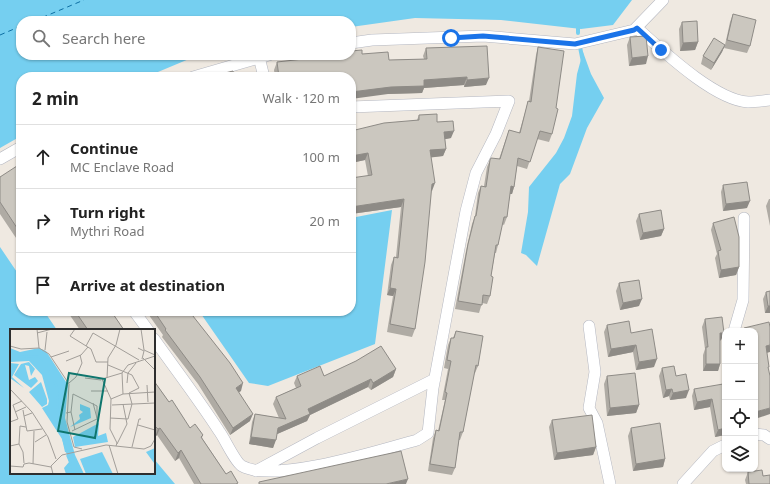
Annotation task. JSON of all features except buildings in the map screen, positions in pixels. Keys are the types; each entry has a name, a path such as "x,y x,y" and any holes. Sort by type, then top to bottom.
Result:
{"street":[{"path":"356,42 372,40 483,36 575,44 635,29 663,0"},
{"path":"635,29 707,86 747,102 770,100"},
{"path":"210,72 250,60"},
{"path":"264,60 264,72"},
{"path":"155,340 219,430 241,466 255,472 282,472 336,463 417,440 428,433 435,379 466,210 476,173 496,134 509,101 356,107"},
{"path":"0,159 16,150"},
{"path":"735,328 743,300 744,218"},
{"path":"138,316 147,329"},
{"path":"589,326 595,372 590,408 597,422 610,484"},
{"path":"255,472 317,438 435,379"},
{"path":"758,434 764,435 770,439"},
{"path":"683,484 713,451 722,446"}],"water":[{"path":"0,0 632,0 613,25 581,29 501,20 415,18 356,26 356,16 16,16 16,60 187,60 158,72 16,72 16,139 0,148"},
{"path":"583,52 591,74 604,98 587,128 570,174 560,184 537,266 526,255 521,253 528,212 529,187 556,153 564,138 572,116 577,74"},
{"path":"392,210 375,344 268,386 249,383 202,316 356,316 356,217"},
{"path":"0,247 16,271 16,316 47,316 56,329 10,329 10,474 155,474 155,460 175,484 0,484"}],"waterway":[{"path":"578,28 578,33"},
{"path":"580,47 583,62"}],"ferry route":[{"path":"46,16 84,0"},
{"path":"0,35 16,28"}],"route":[{"path":"451,38 483,36 575,44 637,28 661,50"}]}
